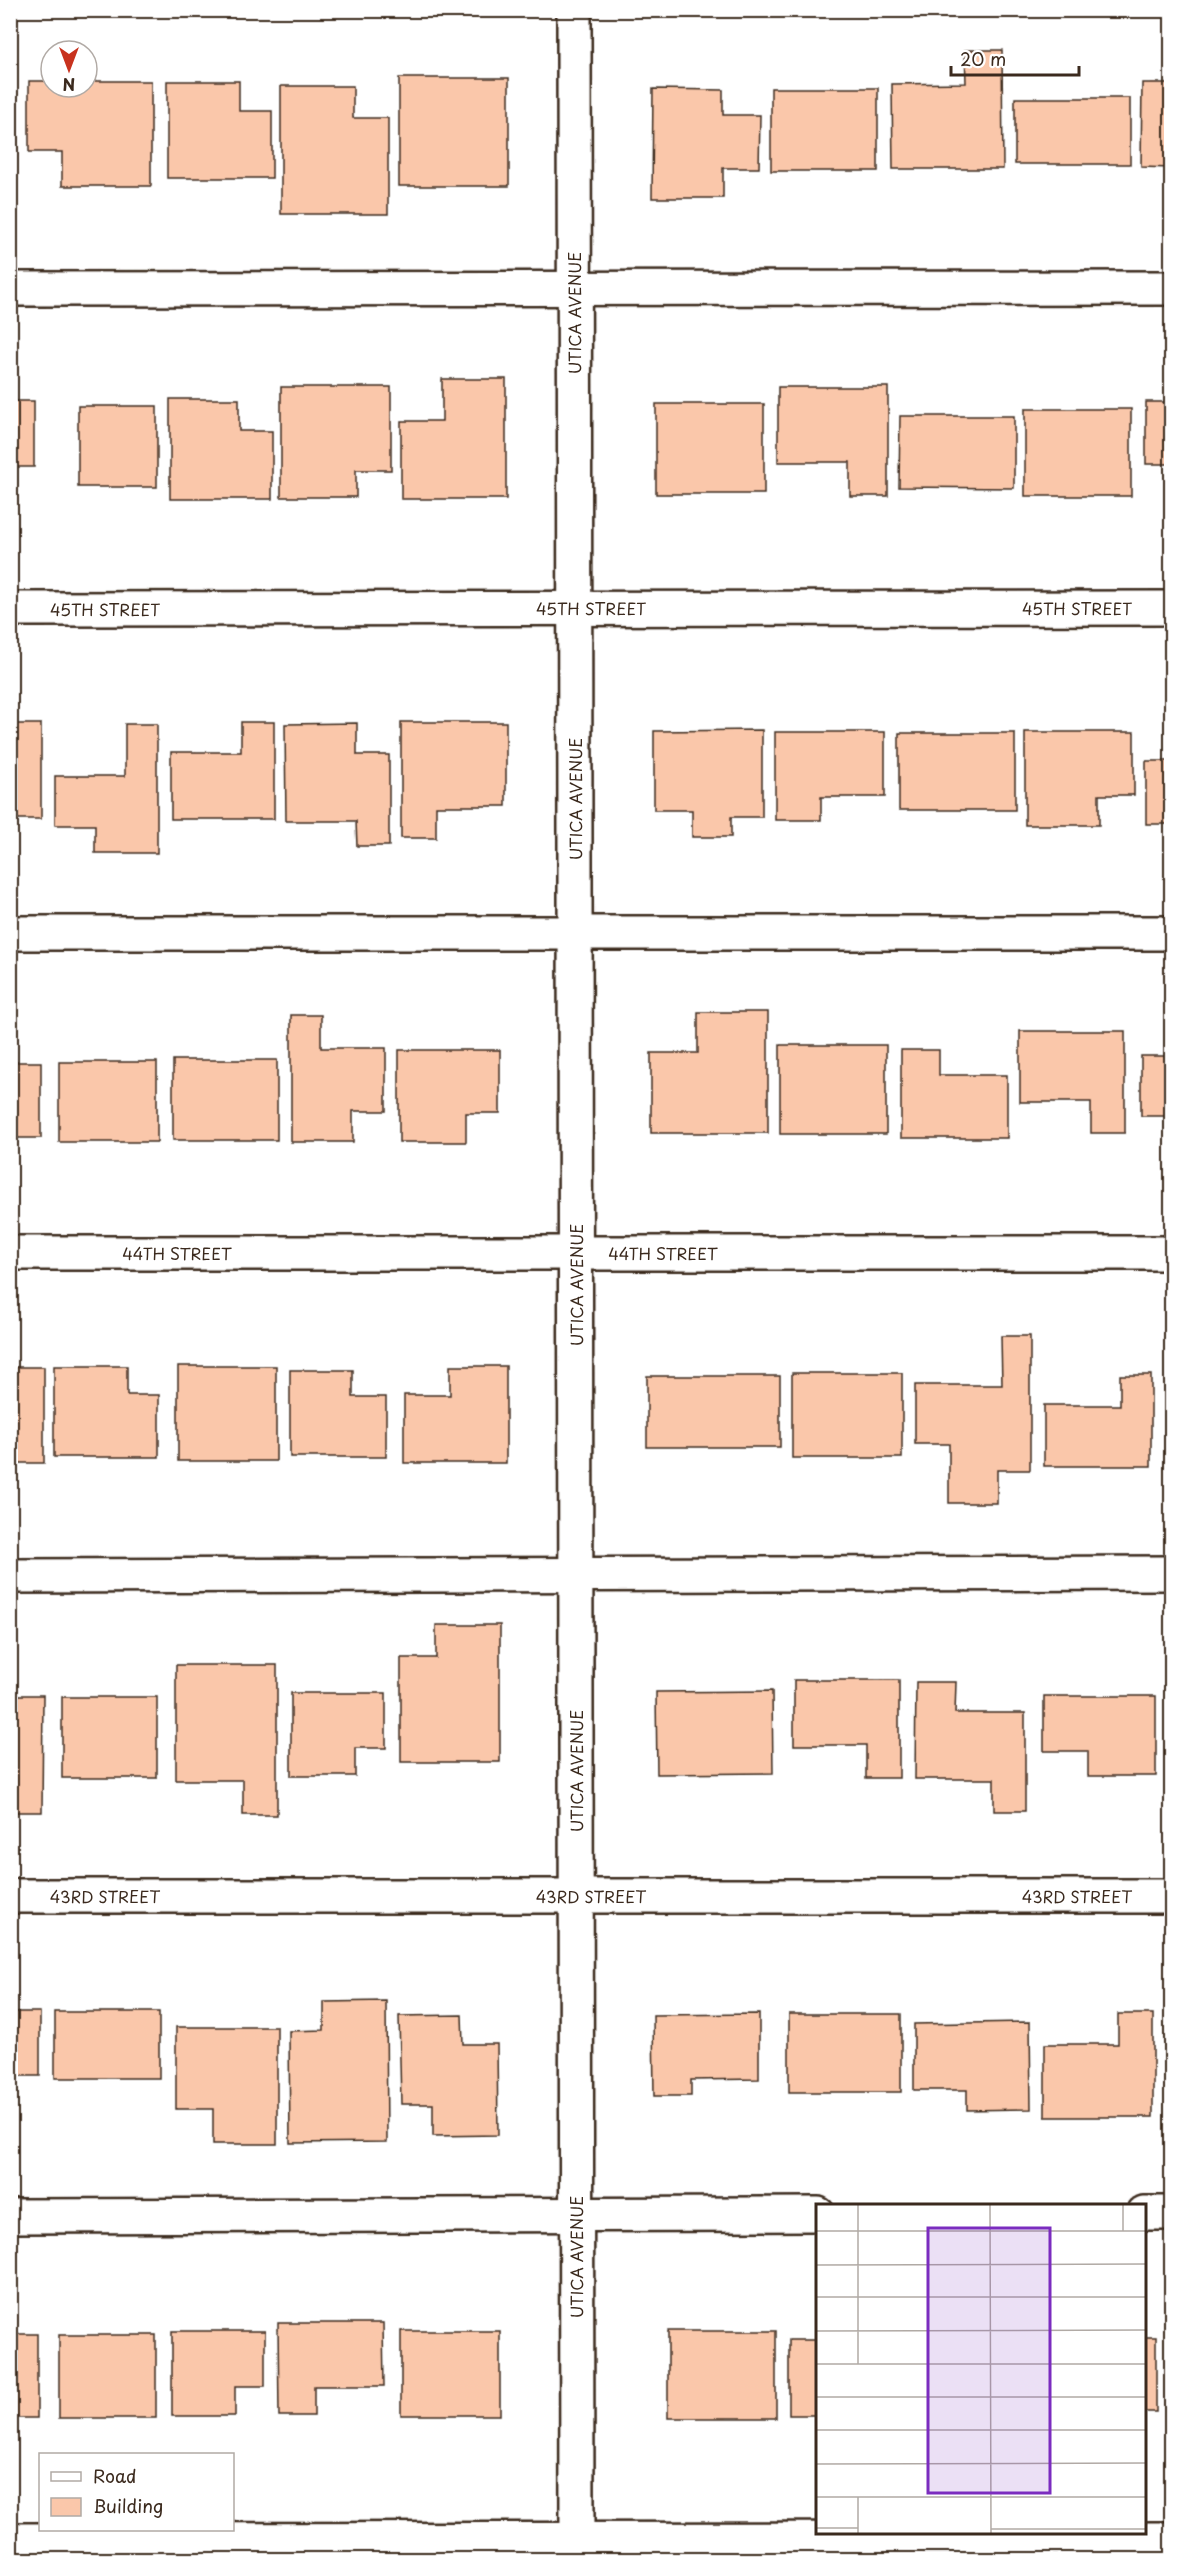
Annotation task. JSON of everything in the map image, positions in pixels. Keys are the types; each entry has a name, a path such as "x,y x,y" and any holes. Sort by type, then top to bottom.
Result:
{"street":[{"name":"UTICA AVENUE","path":"574,10 577,2549"},
{"path":"10,289 1172,288"},
{"name":"45TH STREET","path":"10,609 1172,608"},
{"path":"10,933 1172,933"},
{"name":"44TH STREET","path":"10,1253 1172,1253"},
{"path":"10,1576 1172,1573"},
{"name":"43RD STREET","path":"10,1896 1172,1896"},
{"path":"1146,2213 1172,2213"},
{"path":"10,2216 816,2214"},
{"path":"10,2540 577,2549 1172,2539"}],"building":[{"path":"965,50 1002,50 1003,169 893,169 892,84 966,83"},
{"path":"399,78 509,78 509,186 399,186"},
{"path":"29,81 39,81 39,99 99,99 99,81 151,81 151,186 62,186 62,152 29,152"},
{"path":"167,81 239,81 239,111 272,111 272,178 167,178"},
{"path":"1142,83 1172,83 1172,168 1141,167"},
{"path":"281,86 353,86 353,118 388,118 388,214 281,214"},
{"path":"771,88 878,88 878,171 771,171"},
{"path":"653,89 723,90 723,115 760,115 759,168 723,168 723,198 652,198"},
{"path":"1015,98 1130,98 1130,164 1015,164"},
{"path":"442,379 506,379 506,499 401,499 401,421 442,421"},
{"path":"281,387 391,387 391,470 356,470 356,497 281,497"},
{"path":"778,387 888,387 888,496 850,496 850,462 778,462"},
{"path":"170,399 239,399 239,431 272,431 272,499 170,499"},
{"path":"10,401 34,401 34,467 10,467"},
{"path":"1146,402 1172,402 1172,464 1146,464"},
{"path":"656,404 764,404 764,494 656,494"},
{"path":"78,406 157,406 157,487 78,487"},
{"path":"1025,409 1131,409 1131,496 1025,496"},
{"path":"900,416 1014,416 1014,488 899,487"},
{"path":"241,722 274,722 274,819 171,819 171,752 241,752"},
{"path":"401,722 506,722 506,806 436,806 436,838 401,838"},
{"path":"357,723 357,755 389,755 389,846 357,846 356,821 286,821 285,724"},
{"path":"10,724 41,724 41,819 10,819"},
{"path":"125,724 157,724 157,853 95,853 95,825 55,825 55,776 125,776"},
{"path":"762,730 762,817 731,817 731,837 692,837 692,810 654,810 654,731"},
{"path":"775,732 885,732 885,797 821,797 821,820 775,820"},
{"path":"1025,732 1134,732 1134,795 1099,795 1099,825 1025,825"},
{"path":"899,733 1015,733 1015,810 899,810"},
{"path":"1146,761 1172,761 1172,824 1146,824"},
{"path":"698,1012 768,1012 768,1133 651,1133 651,1053 698,1053"},
{"path":"291,1015 321,1015 321,1048 386,1048 386,1111 353,1111 353,1142 291,1142"},
{"path":"1020,1031 1125,1031 1125,1133 1091,1133 1091,1102 1020,1102"},
{"path":"780,1045 886,1045 886,1134 780,1134"},
{"path":"399,1050 500,1050 500,1113 466,1113 466,1142 399,1142"},
{"path":"901,1050 939,1050 939,1075 1007,1075 1007,1138 901,1138"},
{"path":"1141,1056 1172,1056 1172,1116 1141,1116"},
{"path":"173,1060 277,1060 277,1140 173,1140"},
{"path":"10,1062 41,1062 41,1138 10,1138"},
{"path":"59,1062 157,1062 157,1142 59,1142"},
{"path":"1001,1336 1030,1336 1030,1470 997,1470 997,1503 949,1503 949,1444 915,1444 915,1385 1002,1385"},
{"path":"54,1366 127,1366 127,1395 159,1395 159,1457 54,1457"},
{"path":"178,1366 276,1366 276,1461 178,1461"},
{"path":"450,1366 506,1366 506,1463 404,1463 404,1395 450,1395"},
{"path":"10,1367 44,1367 44,1463 10,1463"},
{"path":"290,1370 353,1370 353,1397 386,1397 386,1457 290,1457"},
{"path":"792,1373 902,1373 902,1458 792,1458"},
{"path":"1120,1375 1151,1375 1151,1466 1044,1466 1044,1405 1120,1405"},
{"path":"647,1376 780,1376 780,1447 647,1447"},
{"path":"436,1625 500,1625 500,1762 401,1762 401,1658 436,1658"},
{"path":"176,1665 277,1665 277,1815 243,1815 243,1780 176,1780"},
{"path":"794,1680 899,1680 899,1778 866,1778 866,1745 794,1745"},
{"path":"916,1682 956,1682 955,1713 1025,1713 1025,1811 994,1811 994,1779 915,1779"},
{"path":"1167,1685 1172,1685 1172,1747 1167,1747"},
{"path":"772,1691 773,1773 657,1774 656,1692"},
{"path":"291,1693 386,1693 386,1748 355,1748 355,1776 291,1776"},
{"path":"10,1695 43,1695 42,1812 10,1812"},
{"path":"1044,1696 1156,1696 1156,1776 1088,1776 1088,1751 1044,1751"},
{"path":"62,1697 157,1697 157,1778 62,1778"},
{"path":"386,2001 387,2142 290,2143 289,2031 324,2030 324,2002"},
{"path":"10,2012 40,2012 40,2076 10,2076"},
{"path":"55,2012 159,2012 159,2078 55,2078"},
{"path":"759,2014 759,2079 691,2080 691,2096 654,2096 653,2015"},
{"path":"789,2014 901,2014 901,2092 789,2092"},
{"path":"1118,2014 1153,2014 1153,2117 1045,2117 1045,2044 1118,2044"},
{"path":"462,2015 463,2044 497,2044 498,2135 433,2136 433,2104 401,2104 399,2016"},
{"path":"1030,2022 1031,2109 967,2110 967,2090 914,2090 914,2024"},
{"path":"176,2027 277,2027 277,2144 213,2144 213,2109 176,2109"},
{"path":"278,2323 383,2323 384,2386 314,2386 314,2416 279,2416"},
{"path":"1169,2326 1172,2326 1172,2418 1169,2418"},
{"path":"172,2331 265,2331 265,2386 235,2386 235,2416 172,2416"},
{"path":"401,2331 500,2331 500,2415 401,2415"},
{"path":"668,2331 776,2331 776,2418 668,2418"},
{"path":"10,2334 37,2334 37,2418 10,2418"},
{"path":"59,2335 156,2335 156,2418 59,2418"},
{"path":"1146,2337 1156,2337 1156,2412 1146,2412"},
{"path":"789,2340 816,2340 816,2415 789,2415"}]}
